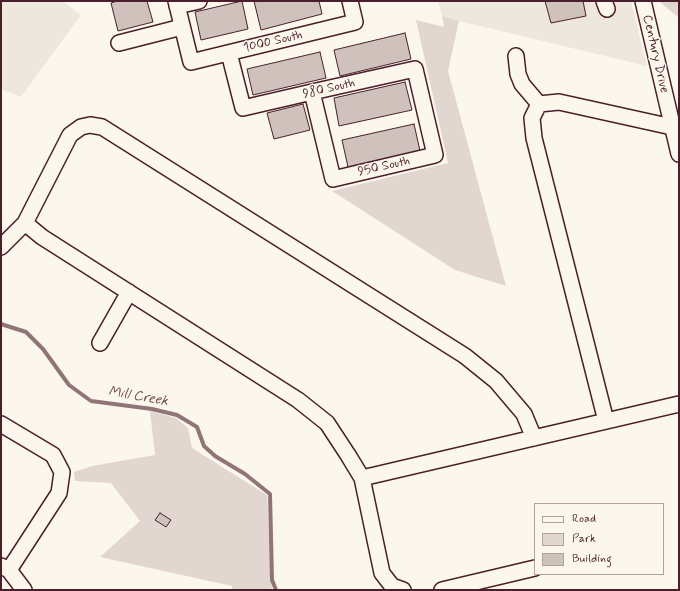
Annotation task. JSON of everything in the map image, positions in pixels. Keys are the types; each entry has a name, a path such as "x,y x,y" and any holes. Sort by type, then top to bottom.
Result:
{"street":[{"path":"119,43 182,27 177,4 199,1"},
{"name":"1000 South","path":"182,27 191,62 355,22 350,1"},
{"name":"Century Drive","path":"643,1 679,154"},
{"name":"980 South","path":"230,53 243,108 415,69 436,155"},
{"path":"516,56 518,74 522,84 539,104"},
{"name":"950 South","path":"312,92 333,179 436,155"},
{"path":"539,104 559,102 672,127"},
{"path":"539,104 532,118 534,138 606,421"},
{"path":"1,247 25,223 70,135 81,127 90,125 102,127 465,356 496,381 524,414 534,438"},
{"path":"25,223 42,237 298,400 327,423 362,478 382,573 392,586 403,590"},
{"path":"100,343 129,292"},
{"path":"362,478 679,404"},
{"path":"1,424 53,455 62,472 59,493 5,568 24,590"},
{"path":"442,590 534,568"}],"shaded area":[{"path":"1,1 62,1 81,15 21,97 1,89"},
{"path":"438,1 631,1 647,66 442,16"}],"green space":[{"path":"660,1 679,1 679,18 661,3"},
{"path":"442,16 459,21 448,71 506,286 455,270 332,191 448,163 416,20 444,27"},
{"path":"150,411 176,418 188,428 192,448 267,495 272,590 232,590 232,586 100,557 140,521 111,483 75,481 74,472 92,466 155,455"}],"building":[{"path":"117,1 147,1 153,22 118,31 111,3"},
{"path":"242,1 248,29 201,40 195,12"},
{"path":"254,1 319,1 322,14 261,30"},
{"path":"545,1 583,1 586,16 551,23"},
{"path":"405,33 411,59 340,76 334,50"},
{"path":"320,52 326,78 253,95 247,69"},
{"path":"405,82 412,110 339,126 334,98"},
{"path":"303,104 310,130 274,139 267,113"},
{"path":"414,124 420,151 348,167 342,140"},
{"path":"160,513 171,520 166,527 155,520"}],"waterway":[{"name":"Mill Creek","path":"1,324 26,332 43,349 69,385 91,401 152,409 177,415 197,427 204,446 215,456 245,474 270,494 272,580 276,590"}]}
